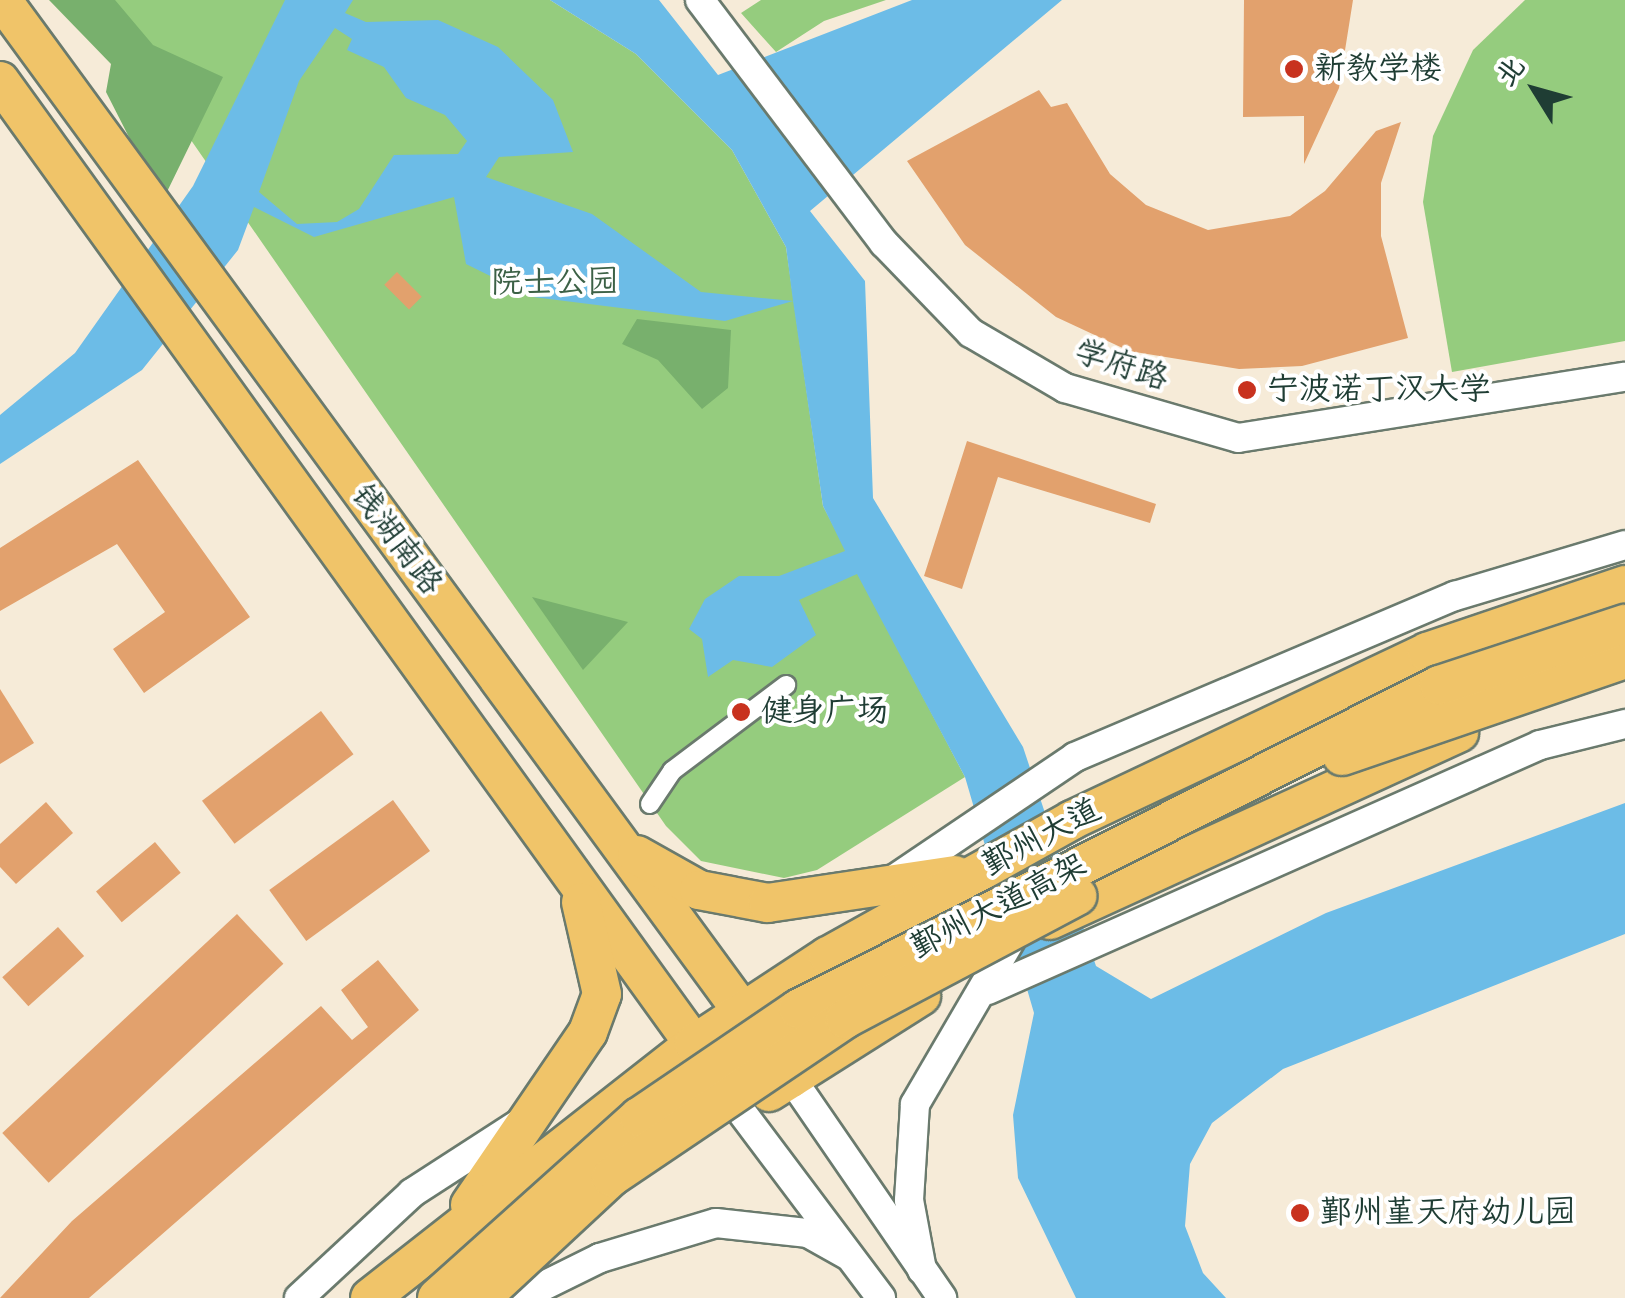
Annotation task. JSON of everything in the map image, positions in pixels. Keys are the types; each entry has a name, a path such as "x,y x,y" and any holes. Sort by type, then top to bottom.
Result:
{"main road":[{"name":"钱湖南路","path":"2,0 148,207 790,1078"},
{"name":"钱湖南路","path":"0,82 740,1110"},
{"name":"鄞州大道","path":"370,1298 458,1224 694,1044 982,870 1427,652 1625,585"},
{"name":"鄞州大道高架","path":"437,1298 639,1117 798,1008 1439,685 1625,624"},
{"name":"鄞州大道高架","path":"480,1298 610,1177 845,1019 1340,757 1625,659"},
{"path":"490,1298 577,1216 1012,940 1426,745 1625,672"},
{"path":"624,848 699,890 768,903 982,870"},
{"path":"458,1224 521,1122 588,1032 602,994 574,875"}],"street":[{"name":"学府路","path":"700,0 838,183 971,332 1065,388 1238,438 1625,377"},
{"name":"鄞州大道","path":"882,888 1076,757 1455,596 1625,545"},
{"path":"650,804 672,771 786,685"},
{"path":"988,990 1540,745 1625,724"},
{"path":"922,1270 909,1200 915,1104 988,990 1012,940"},
{"path":"790,1078 942,1298"},
{"path":"740,1110 880,1298"},
{"path":"299,1298 412,1192 521,1122"},
{"path":"519,1298 600,1258 716,1223 808,1232 847,1255"},
{"path":"557,1298 600,1258"}],"green space":[{"path":"49,0 115,0 153,45 223,77 162,202 106,92 111,64"},
{"name":"院士公园","path":"94,0 550,0 636,54 732,150 786,247 823,506 965,777 817,870 784,878 701,861 666,826"},
{"path":"761,0 886,0 824,21 776,52 741,13"},
{"path":"1525,0 1625,0 1625,341 1452,372 1423,202 1433,136 1473,50"},
{"path":"637,319 731,330 728,388 702,409 658,360 622,344"},
{"path":"532,597 628,622 583,670"}],"water":[{"path":"285,0 353,0 345,13 366,22 438,20 498,47 553,100 573,152 499,157 486,177 592,214 701,292 793,301 725,321 533,297 466,264 454,197 314,237 254,207 238,250 142,370 0,464 0,415 75,353 193,186","holes":["335,28 352,39 347,50 384,67 406,98 445,115 467,141 458,154 394,155 359,209 337,222 297,224 259,192 299,81"]},
{"path":"550,0 659,0 718,75 912,0 1062,0 810,211 865,281 873,498 1023,747 1096,966 1151,999 1326,913 1625,803 1625,934 1283,1069 1212,1123 1190,1164 1185,1226 1203,1273 1226,1298 1076,1298 1018,1178 1013,1115 1034,1013 965,777 857,574 799,600 816,635 772,667 733,660 708,677 702,639 689,629 705,599 739,576 779,576 845,551 823,506 786,247 732,150 636,54"}],"building":[{"name":"新教学楼","path":"1244,0 1353,0 1339,88 1304,164 1304,116 1243,117"},
{"path":"1039,90 1051,107 1067,103 1110,174 1146,205 1208,230 1290,216 1325,191 1376,131 1401,122 1381,183 1381,236 1408,338 1302,366 1239,369 1129,351 1056,317 965,245 907,161"},
{"path":"397,272 422,297 409,309 384,285"},
{"path":"967,441 1156,504 1150,523 998,477 962,589 924,576"},
{"path":"138,460 250,617 144,693 113,649 165,612 117,544 0,611 0,548"},
{"path":"0,689 34,743 0,764"},
{"path":"321,711 353,754 235,844 202,801"},
{"path":"393,800 430,851 306,941 269,890"},
{"path":"46,802 73,833 16,884 0,867 0,844"},
{"path":"155,842 181,873 122,922 96,891"},
{"path":"237,914 283,964 49,1183 2,1133"},
{"path":"58,927 84,956 28,1006 2,977"},
{"path":"378,960 419,1010 89,1298 0,1298 72,1221 321,1006 352,1040 368,1027 341,990"}],"place":[{"name":"新教学楼","path":"1294,69"},
{"name":"宁波诺丁汉大学","path":"1247,390"},
{"name":"健身广场","path":"741,712"},
{"name":"鄞州堇天府幼儿园","path":"1300,1213"}]}
